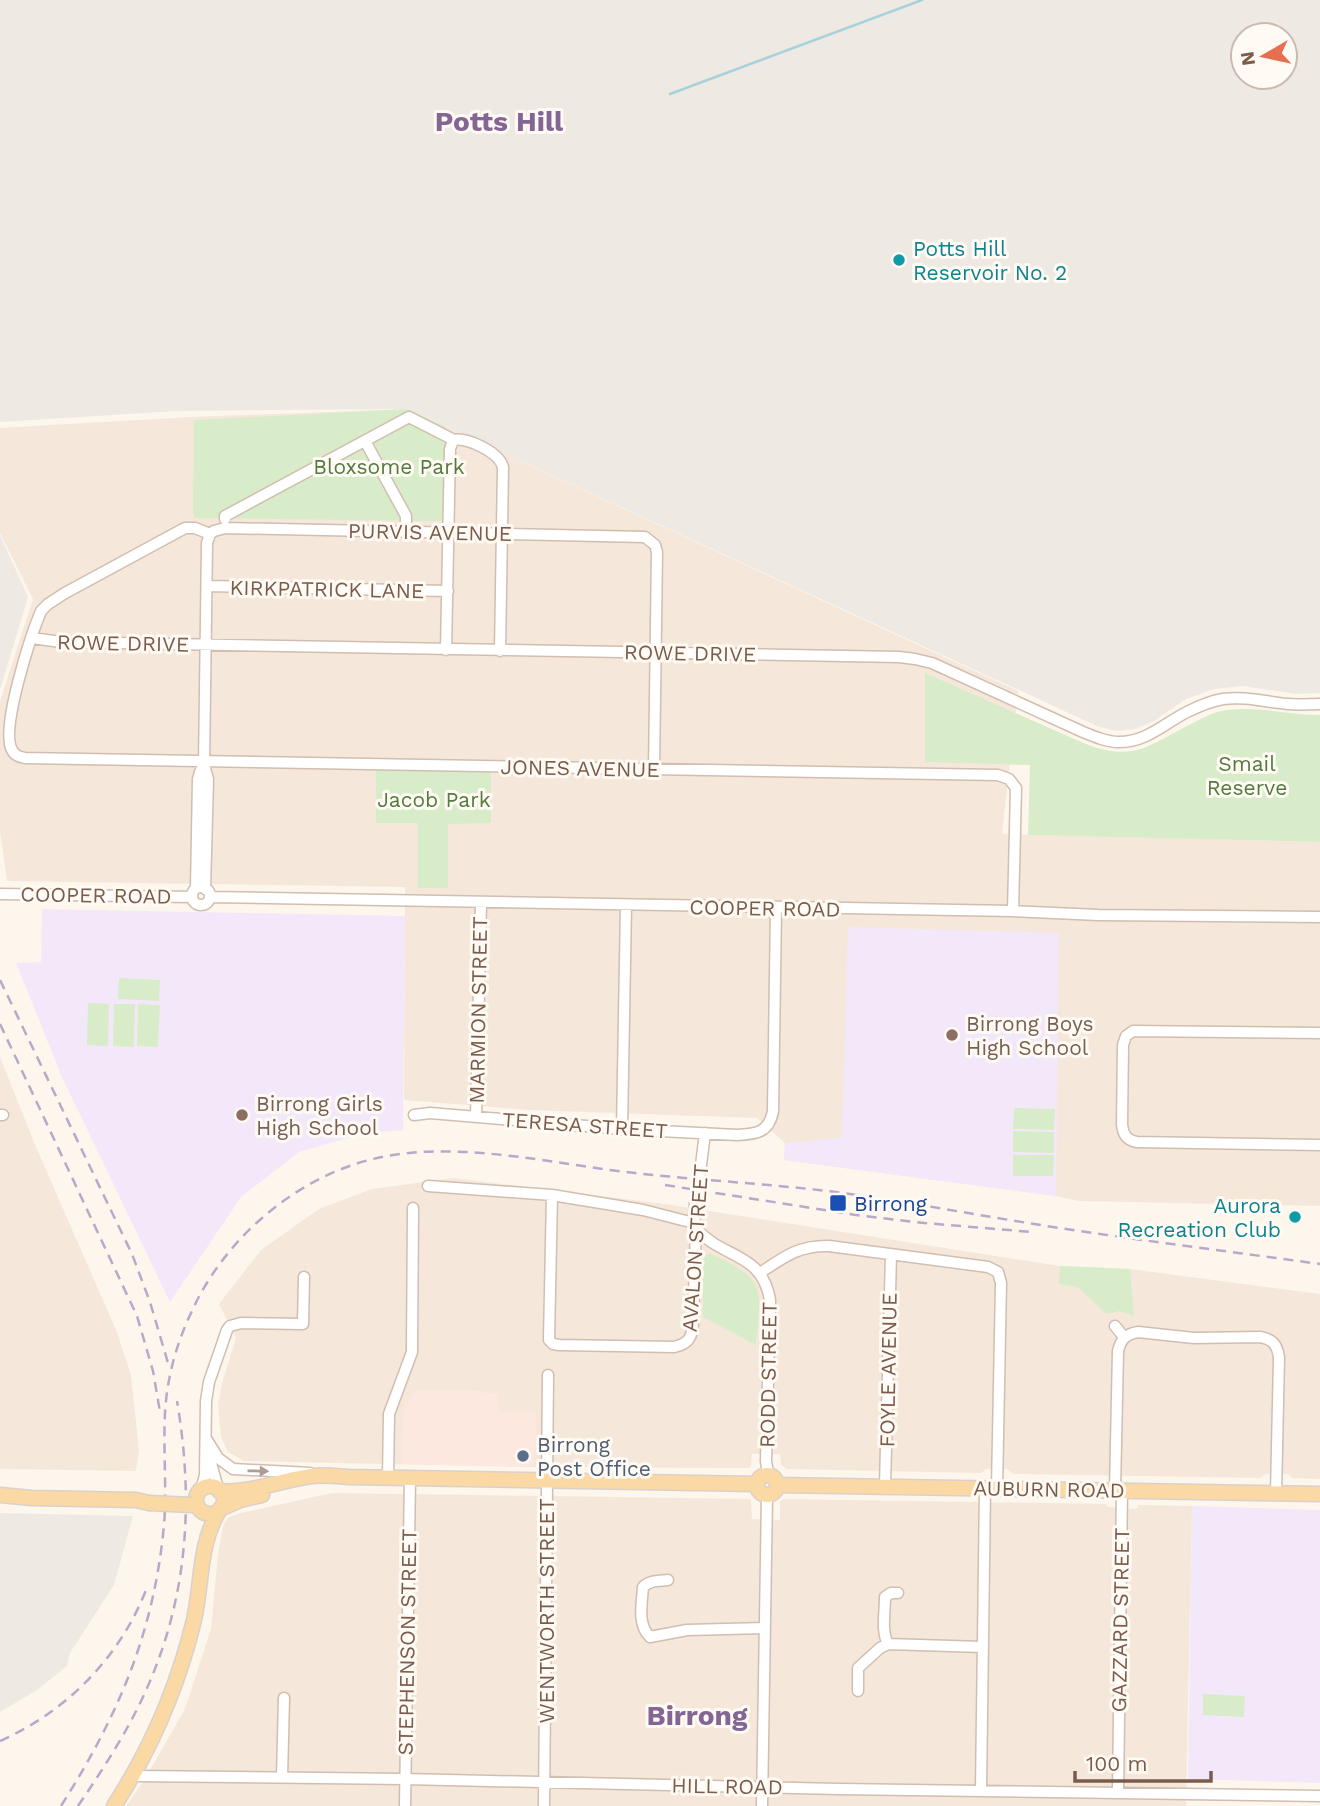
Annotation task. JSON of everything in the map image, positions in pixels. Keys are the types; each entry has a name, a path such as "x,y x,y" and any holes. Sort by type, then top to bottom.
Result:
{"main road":[{"name":"AUBURN ROAD","path":"219,1490 236,1491 307,1476 328,1475 1320,1494"},
{"name":"AUBURN ROAD","path":"220,1510 240,1500 349,1477"},
{"path":"114,1806 134,1776 165,1709 195,1616 206,1543 223,1500 219,1490 208,1487 197,1501"},
{"path":"0,1495 197,1501 208,1514 220,1510"},
{"path":"197,1501 206,1543"}],"street":[{"path":"225,519 225,516 365,441 381,428 409,417 454,440 460,439 479,447 496,456 503,467 500,651"},
{"path":"446,650 450,449 454,440"},
{"path":"365,441 406,516 406,522"},
{"name":"PURVIS AVENUE","path":"15,755 10,746 10,710 41,611 65,593 185,528 195,528 210,534 225,528 645,537 651,541 657,552 655,653"},
{"path":"201,893 198,779 204,763 207,543 210,534"},
{"name":"KIRKPATRICK LANE","path":"207,586 448,591"},
{"name":"ROWE DRIVE","path":"32,638 61,642 915,659 932,663 1100,739 1120,742 1152,734 1186,712 1213,701 1247,698 1287,704 1320,704"},
{"path":"654,770 655,653"},
{"name":"JONES AVENUE","path":"15,755 26,758 204,763 999,775 1009,779 1016,788 1013,911"},
{"name":"COOPER ROAD","path":"0,894 201,893 481,903 1320,917"},
{"name":"MARMION STREET","path":"476,1117 481,903"},
{"path":"622,1129 626,905"},
{"name":"TERESA STREET","path":"414,1115 430,1113 622,1129 737,1135 766,1128 773,1111 776,908"},
{"path":"1320,1033 1133,1031 1126,1035 1123,1045 1122,1124 1124,1135 1137,1142 1320,1145"},
{"name":"AVALON STREET","path":"552,1195 549,1340 559,1345 674,1347 685,1344 693,1331 695,1203 705,1133"},
{"path":"428,1186 552,1195 643,1210 695,1225"},
{"path":"388,1478 389,1414 412,1352 413,1208"},
{"name":"RODD STREET","path":"695,1225 706,1238 743,1259 760,1273 770,1300 762,1806"},
{"path":"760,1273 793,1252 817,1245 992,1268 998,1272 1001,1279 982,1647 981,1791"},
{"name":"FOYLE AVENUE","path":"885,1486 891,1254"},
{"path":"197,1501 205,1479 206,1401 209,1382 227,1330 230,1326 241,1323 303,1324 304,1277"},
{"path":"1115,1326 1124,1337 1138,1332 1194,1338 1260,1337 1274,1342 1279,1357 1276,1493"},
{"name":"GAZZARD STREET","path":"1118,1793 1118,1351 1124,1337"},
{"name":"WENTWORTH STREET","path":"544,1806 548,1374"},
{"path":"206,1440 219,1490"},
{"name":"AUBURN ROAD","path":"206,1440 221,1461 233,1469 328,1475"},
{"name":"STEPHENSON STREET","path":"405,1806 410,1478"},
{"path":"668,1580 654,1581 643,1587 643,1628 650,1637 687,1630 764,1628"},
{"path":"888,1644 885,1597 898,1593"},
{"path":"858,1690 858,1668 880,1647 888,1644 982,1647"},
{"path":"282,1777 284,1698"},
{"name":"HILL ROAD","path":"134,1776 1320,1796"}],"shaded area":[{"path":"0,0 1320,0 1320,693 1296,694 1243,686 1214,689 1186,699 1154,721 1136,729 1117,731 1099,727 408,409 177,411 0,422"},
{"path":"408,409 1018,691 1002,834 1320,842 1320,1206 1079,1201 784,1160 785,1143 757,1118 530,1110 404,1100 405,887 7,881 0,831 0,701 33,599 0,533 0,428 190,417"},
{"path":"0,535 28,597 0,690"},
{"name":"Birrong Girls High School","path":"42,909 405,916 403,1130 362,1134 299,1152 241,1197 170,1302 61,1075 16,963 41,962"},
{"name":"Birrong Boys High School","path":"848,927 1059,933 1056,1196 784,1160 785,1143 842,1138"},
{"path":"0,1057 116,1330 131,1375 139,1450 136,1471 0,1469"},
{"path":"453,1178 658,1203 1060,1266 1130,1269 1320,1294 1320,1479 1292,1478 1288,1474 1265,1474 1261,1478 1013,1474 1007,1469 986,1469 981,1473 787,1469 781,1465 780,1454 752,1454 749,1468 244,1461 228,1452 221,1437 218,1405 236,1338 219,1304 261,1250 319,1209 372,1189"},
{"path":"414,1390 499,1393 499,1411 536,1412 535,1461 530,1467 402,1464 403,1413"},
{"path":"332,1493 751,1499 752,1519 780,1520 780,1502 783,1499 1106,1504 1108,1507 1136,1509 1139,1505 1192,1506 1186,1806 126,1806 185,1709 211,1629 223,1526 229,1517 241,1513"},
{"path":"1192,1506 1320,1510 1320,1783 1188,1779"},
{"path":"0,1513 133,1516 114,1585 70,1653 67,1666 37,1690 0,1712"}],"green space":[{"name":"Bloxsome Park","path":"408,409 446,427 445,518 441,521 194,518 194,420"},
{"name":"Smail Reserve","path":"925,673 1081,742 1112,751 1125,752 1147,746 1217,712 1256,709 1320,715 1320,842 1028,835 1030,765 925,762"},
{"name":"Jacob Park","path":"376,770 491,771 491,823 448,824 448,888 418,888 418,823 376,823"},
{"path":"119,978 160,980 159,1001 118,999"},
{"path":"88,1003 109,1004 108,1046 87,1045"},
{"path":"114,1004 135,1004 134,1047 113,1046"},
{"path":"138,1004 160,1005 158,1047 137,1046"},
{"path":"1014,1108 1055,1109 1054,1130 1013,1129"},
{"path":"1013,1131 1054,1132 1054,1153 1013,1152"},
{"path":"1013,1155 1054,1155 1053,1176 1013,1176"},
{"path":"711,1254 744,1272 756,1287 759,1312 756,1345 703,1317 703,1259"},
{"path":"1060,1266 1130,1269 1134,1316 1120,1311 1106,1314 1078,1287 1059,1284"},
{"path":"1203,1694 1245,1696 1244,1717 1203,1715"}],"waterway":[{"path":"670,94 922,0"}],"railway":[{"path":"0,980 132,1254 168,1363"},
{"path":"0,1024 137,1316 153,1371 160,1412"},
{"path":"61,1806 116,1706 142,1638 152,1602 164,1525 166,1400 173,1362 191,1313 221,1262 241,1238 287,1198 341,1169 369,1160 434,1151 502,1155 635,1173 850,1194 1080,1231 1320,1264"},
{"path":"665,1185 856,1215 1032,1232"},
{"path":"78,1806 132,1719 150,1681 175,1603 182,1564 186,1484 177,1401"},
{"path":"0,1741 48,1714 90,1678 123,1635 148,1585"}],"place":[{"name":"Potts Hill Reservoir No. 2","path":"899,260"},
{"name":"Birrong Boys High School","path":"952,1035"},
{"name":"Birrong Girls High School","path":"242,1115"},
{"name":"Birrong","path":"838,1203"},
{"name":"Aurora Recreation Club","path":"1295,1217"},
{"name":"Birrong Post Office","path":"523,1456"}],"district":[{"name":"Potts Hill","path":"499,121"},
{"name":"Birrong","path":"697,1715"}]}
